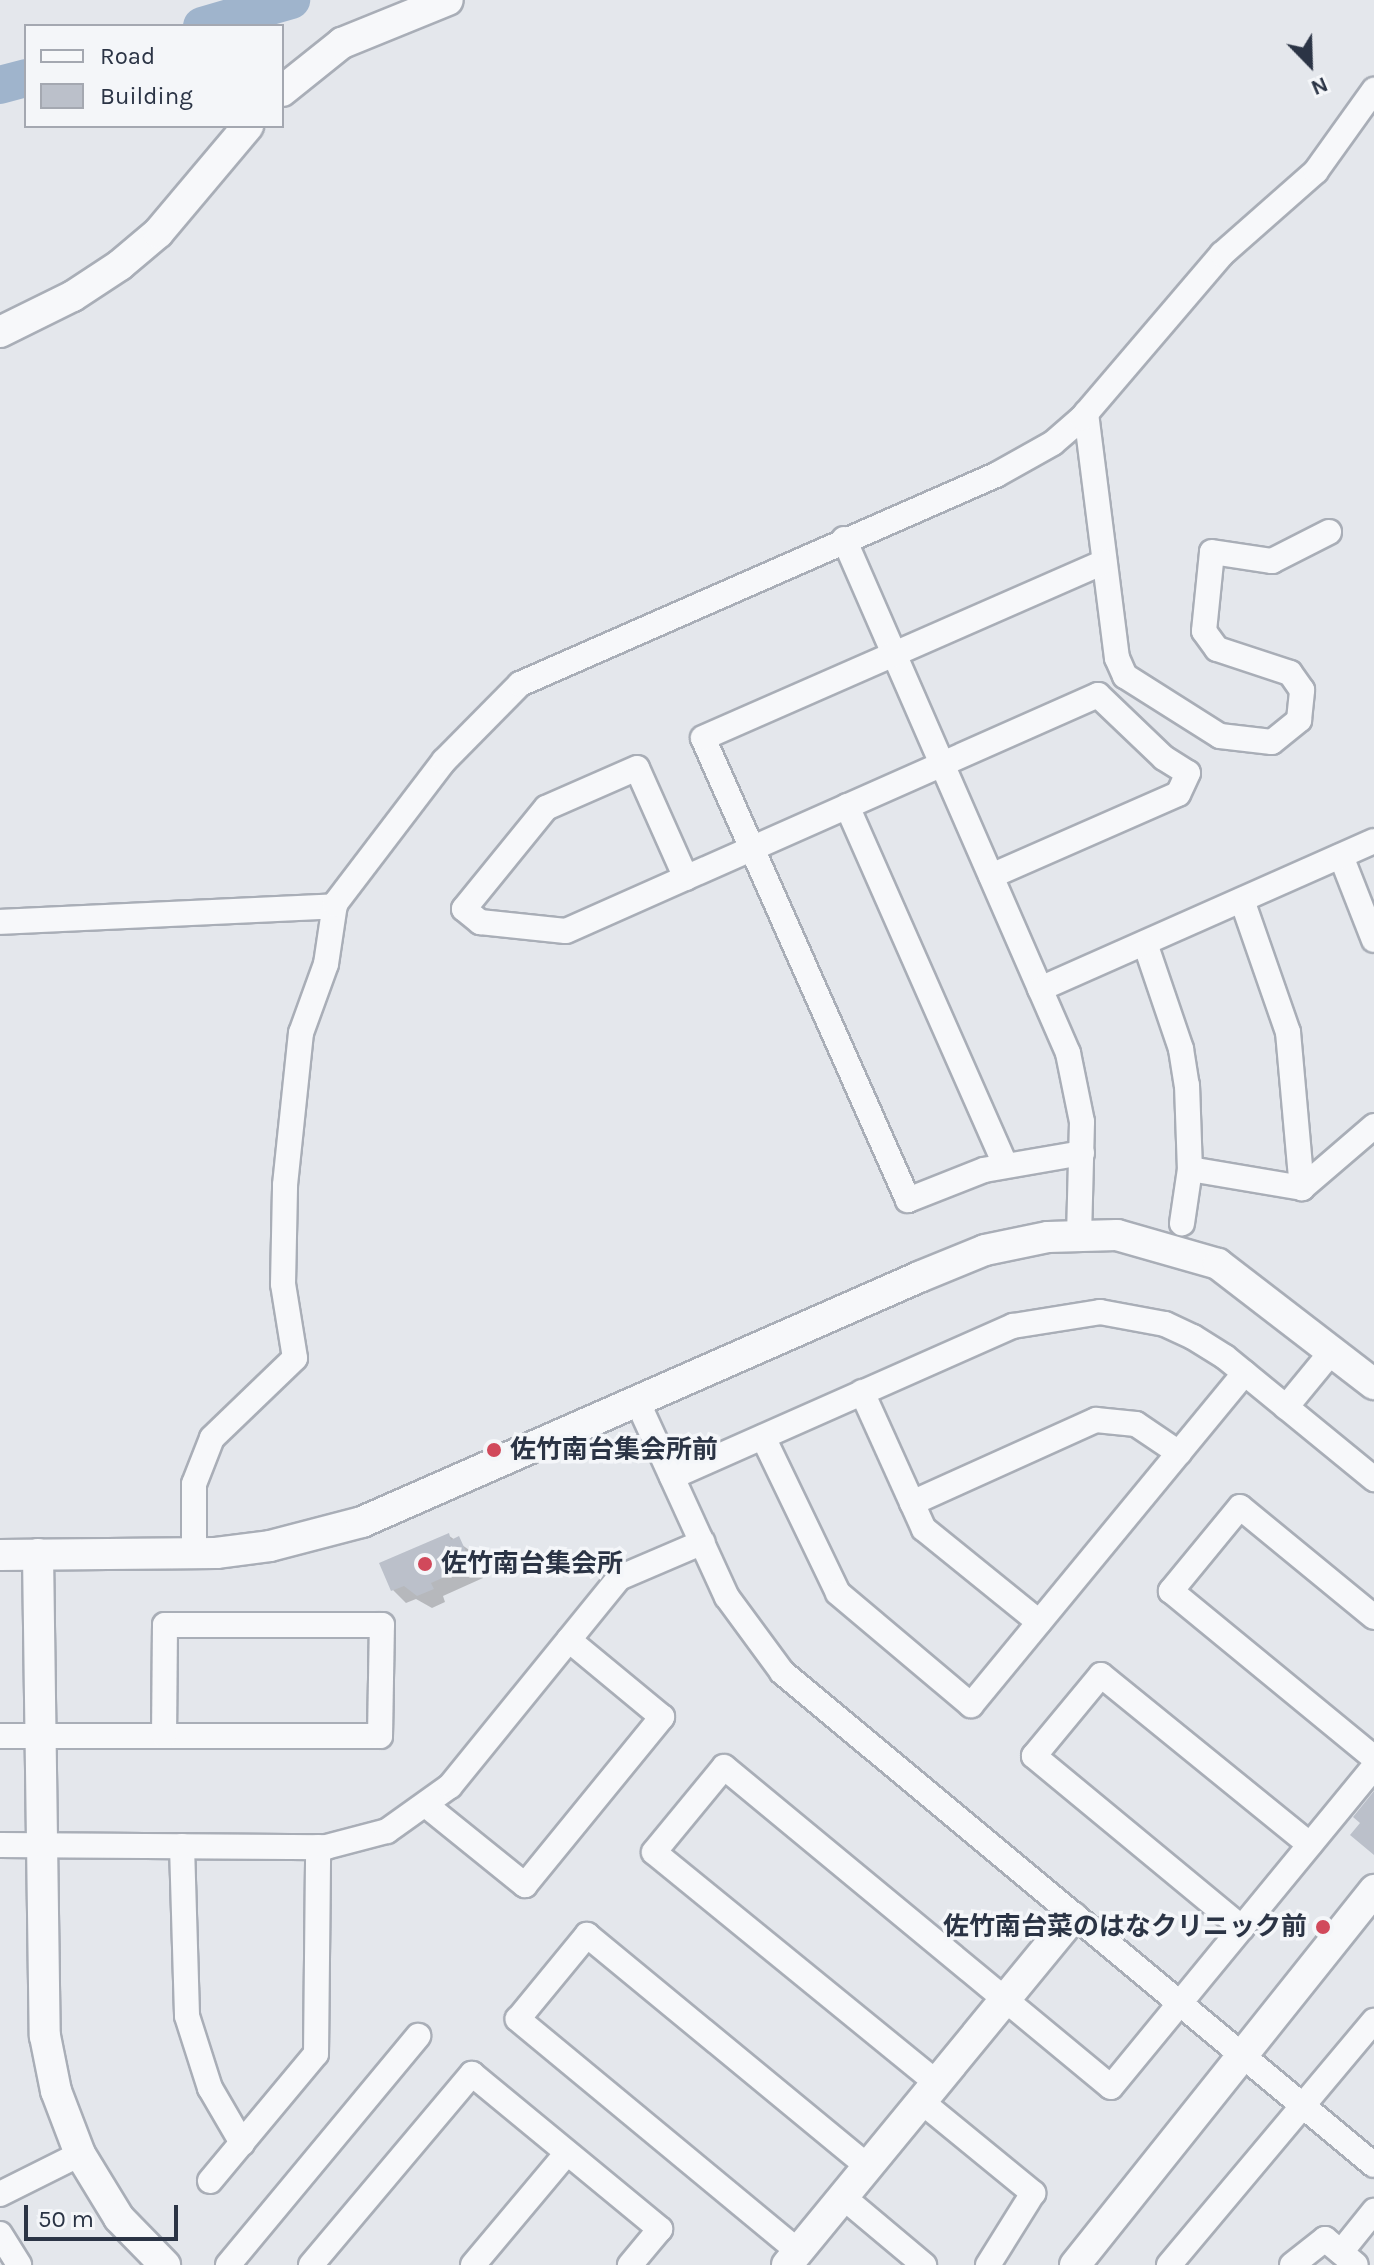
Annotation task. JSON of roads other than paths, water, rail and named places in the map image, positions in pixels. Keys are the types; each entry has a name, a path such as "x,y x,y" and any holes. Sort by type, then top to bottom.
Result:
{"street":[{"path":"284,89 342,43 448,0"},
{"path":"194,1553 194,1484 212,1438 295,1358 283,1284 285,1185 301,1033 326,964 335,906 444,761 506,693 1028,459 1086,413 1222,254 1316,171 1374,90"},
{"path":"0,332 73,296 120,265 158,233 246,128"},
{"path":"1086,413 1117,658 1125,676 1220,736 1272,742 1299,720 1302,690 1290,673 1217,649 1204,631 1212,552 1272,561 1329,532"},
{"path":"844,539 1076,1076 1082,1153 1079,1235"},
{"path":"1082,1153 1005,1165 908,1200 703,738 1104,562"},
{"path":"686,878 637,768 546,808 464,909 480,922 566,931 752,849 1098,695 1164,758 1188,773 1178,794 991,876"},
{"path":"847,806 1005,1165"},
{"path":"1040,989 1374,841"},
{"path":"1341,856 1374,940"},
{"path":"1242,900 1288,1032 1302,1188"},
{"path":"0,922 335,906"},
{"path":"1145,943 1181,1049 1190,1169 1182,1223"},
{"path":"1302,1188 1374,1126"},
{"path":"1190,1169 1302,1188"},
{"path":"0,1555 194,1553 270,1546 362,1522 985,1250 1079,1235 1117,1235 1218,1264 1374,1384"},
{"path":"672,1477 1013,1326 1069,1313 1100,1312 1165,1324 1245,1373 1374,1479"},
{"path":"1286,1407 1333,1350"},
{"path":"763,1437 838,1593 971,1705 1245,1373"},
{"path":"862,1392 924,1529 1039,1622"},
{"path":"638,1403 727,1597 782,1672 1374,2165"},
{"path":"912,1503 1096,1420 1136,1424 1179,1453"},
{"path":"1374,1617 1240,1507 1171,1591 1374,1758"},
{"path":"0,1845 318,1847 387,1831 427,1806 450,1786 619,1578 703,1542"},
{"path":"38,1554 45,2036 56,2091 80,2154 119,2218 165,2265"},
{"path":"0,1736 41,1736 164,1736 380,1736 382,1625 165,1625 164,1736"},
{"path":"427,1806 525,1885 662,1717 569,1640"},
{"path":"1242,1928 1034,1756 1091,1686 1101,1675 1310,1845"},
{"path":"988,2265 1033,2193 929,2092 654,1852 724,1767 1111,2087 1374,1767"},
{"path":"182,1846 187,2016 210,2088 242,2143"},
{"path":"210,2181 316,2054 318,1847"},
{"path":"1075,2265 1239,2055 1374,1890"},
{"path":"868,2167 587,1935 518,2019 793,2258 868,2167 929,2092 1073,1917"},
{"path":"1169,2265 1374,2021"},
{"path":"228,2265 418,2036"},
{"path":"311,2265 472,2074 660,2229 630,2265"},
{"path":"473,2265 567,2153"},
{"path":"0,2194 80,2154"},
{"path":"843,2197 924,2265"},
{"path":"1292,2265 1325,2239 1349,2258 1374,2211"},
{"path":"0,2234 19,2265"}],"waterway":[{"path":"209,24 291,0"},
{"path":"0,85 24,79"}],"place":[{"name":"佐竹南台集会所前","path":"494,1450"},
{"name":"佐竹南台集会所","path":"425,1564"},
{"name":"佐竹南台菜のはなクリニック前","path":"1323,1927"}]}
